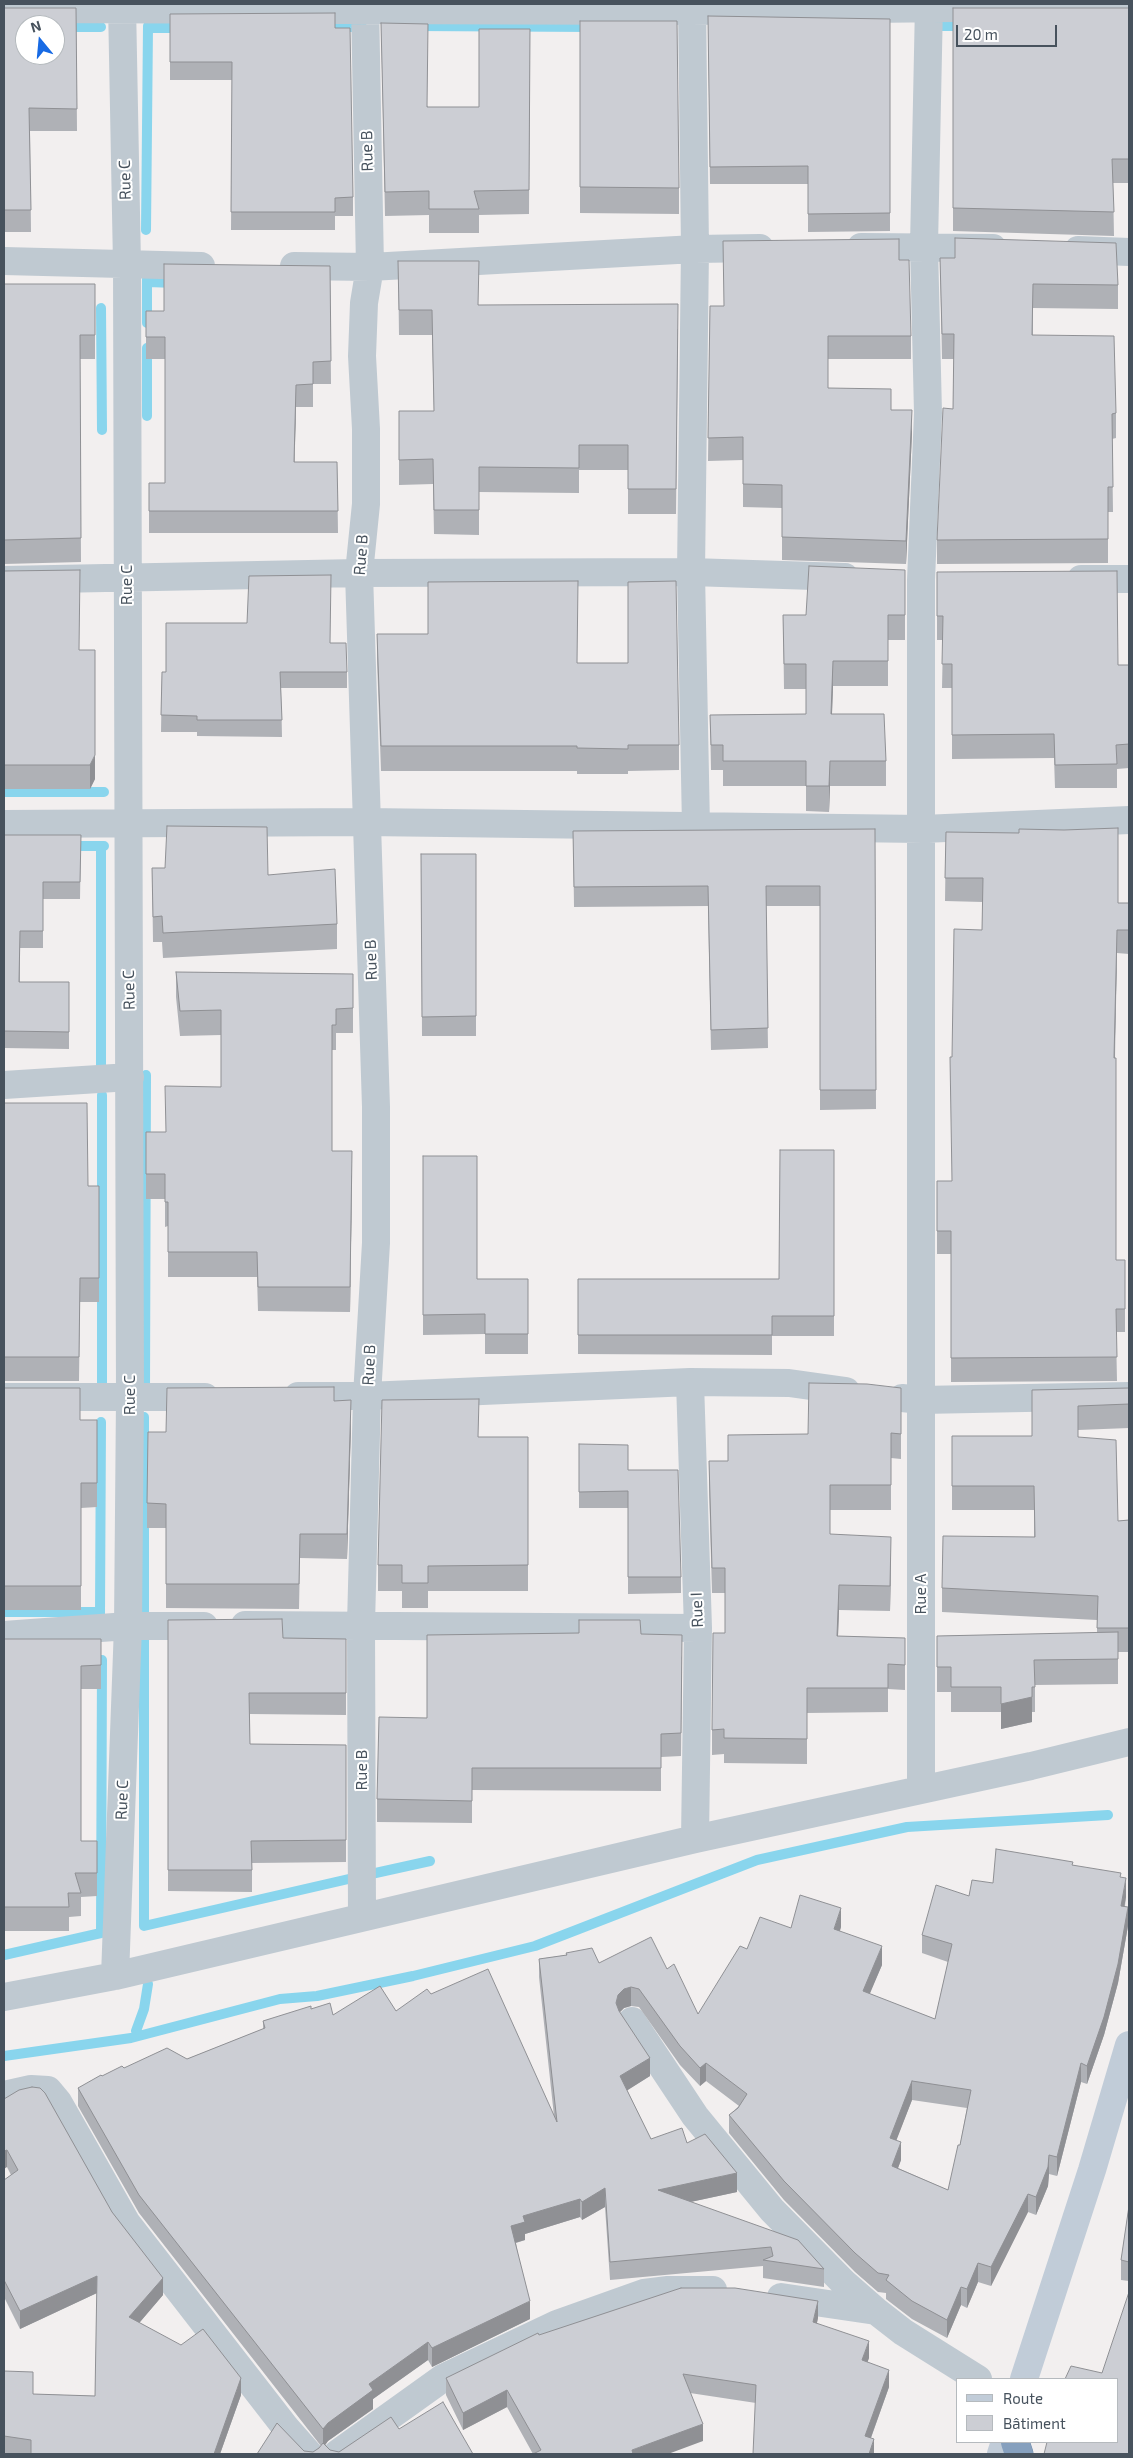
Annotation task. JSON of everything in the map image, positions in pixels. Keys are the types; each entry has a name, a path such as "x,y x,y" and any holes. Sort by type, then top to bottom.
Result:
{"main road":[{"path":"1024,2378 1092,2170 1129,2045"}],"street":[{"path":"4,9 122,7 692,8 1129,6"},
{"name":"Rue C","path":"115,1976 128,1626 130,1397 127,265 122,7"},
{"name":"Rue B","path":"362,1917 361,1624 367,1396 376,1243 376,1107 359,573 366,494 366,429 362,356 364,303 370,267 365,7"},
{"name":"Rue A","path":"921,1788 920,1400 923,829 931,580 924,246 928,7"},
{"path":"692,8 696,249 691,572 696,827"},
{"path":"835,247 924,246 1022,249"},
{"path":"272,266 370,267 696,249 785,248"},
{"path":"1051,250 1129,252"},
{"path":"4,261 224,266"},
{"path":"4,580 359,573 691,572 931,580"},
{"path":"1060,579 1129,579"},
{"path":"4,824 366,822 923,829 1129,820"},
{"path":"4,1085 130,1077"},
{"path":"268,1396 367,1396 690,1382 789,1384 920,1400 1129,1396"},
{"name":"Rue I","path":"690,1382 698,1628 695,1839"},
{"path":"4,1397 229,1396"},
{"path":"4,1635 128,1626 361,1624 698,1628"},
{"path":"4,1997 115,1976 695,1839 921,1788 1031,1766 1129,1742"},
{"path":"632,2021 694,2116 772,2210 844,2283 876,2311 903,2332 976,2378"},
{"path":"4,2095 31,2089 48,2090 126,2222 280,2420 309,2454"},
{"path":"337,2454 444,2378 557,2324 644,2293 668,2290 745,2292 876,2311"}],"building":[{"path":"4,8 76,8 77,109 29,108 31,210 4,210"},
{"path":"953,8 1129,8 1129,159 1112,159 1114,212 953,208"},
{"path":"335,13 335,28 350,28 353,197 335,198 335,212 231,212 232,62 170,62 170,14"},
{"path":"708,16 890,19 890,213 808,214 808,166 710,167"},
{"path":"580,21 677,21 679,188 580,187"},
{"path":"381,23 428,24 427,107 479,107 479,29 530,29 529,190 474,191 479,209 429,209 429,191 385,192"},
{"path":"955,238 1116,243 1118,285 1033,284 1032,335 1114,336 1116,413 1112,414 1113,487 1108,487 1108,539 937,540 943,408 953,409 954,334 942,334 940,258 955,258"},
{"path":"899,239 899,260 909,260 911,336 828,336 828,388 891,389 891,410 912,410 906,541 782,537 782,485 743,484 743,437 708,438 710,306 724,306 723,241"},
{"path":"398,261 479,261 478,305 678,304 676,489 628,489 628,445 579,445 579,468 479,467 479,510 434,510 433,459 399,460 399,411 434,411 432,310 399,310"},
{"path":"164,264 330,266 331,361 313,362 313,384 296,385 294,462 337,462 338,511 149,511 149,483 165,483 165,337 146,337 146,311 164,311"},
{"path":"4,284 95,284 95,335 80,335 81,538 4,540"},
{"path":"809,566 905,570 905,615 888,615 888,661 833,661 831,714 884,714 886,761 830,761 829,786 806,786 806,761 723,761 723,745 711,745 710,715 806,714 806,664 784,664 783,615 806,615"},
{"path":"80,570 79,650 95,650 95,755 90,765 4,765 4,571"},
{"path":"1117,571 1118,665 1129,665 1129,744 1116,745 1117,764 1055,765 1054,734 952,735 952,664 942,664 943,616 937,616 937,572"},
{"path":"331,575 330,643 346,643 347,672 280,672 282,720 197,720 197,716 161,715 162,672 166,672 166,623 247,623 249,576"},
{"path":"578,581 577,663 628,663 628,582 676,581 679,745 628,745 628,749 577,748 577,746 381,746 377,634 428,634 428,582"},
{"path":"167,826 267,827 268,875 335,869 337,924 163,933 162,916 153,917 152,868 165,868"},
{"path":"1118,828 1118,903 1129,903 1129,930 1117,930 1114,1058 1116,1058 1116,1260 1125,1260 1125,1309 1116,1309 1117,1357 951,1358 951,1231 937,1231 937,1181 952,1181 950,1057 952,1057 954,929 982,930 983,878 945,878 946,832 1019,833 1019,829"},
{"path":"875,829 876,1090 820,1090 820,886 766,886 768,1028 711,1030 708,886 574,887 573,831"},
{"path":"4,835 81,835 80,882 43,882 43,931 20,931 19,982 69,982 69,1032 4,1031"},
{"path":"421,854 476,854 476,1016 422,1017"},
{"path":"176,972 353,974 353,1008 336,1009 336,1025 332,1025 332,1151 352,1151 350,1287 258,1287 257,1252 168,1252 168,1202 165,1202 165,1174 146,1174 146,1132 166,1132 165,1086 221,1087 221,1010 180,1011"},
{"path":"4,1103 87,1103 88,1186 99,1186 99,1278 80,1278 79,1357 4,1357"},
{"path":"780,1150 834,1150 834,1316 772,1316 772,1335 578,1335 578,1279 779,1279"},
{"path":"423,1156 477,1156 477,1279 528,1279 528,1334 485,1334 485,1314 423,1315"},
{"path":"809,1383 867,1384 901,1388 901,1434 891,1433 891,1485 830,1485 830,1534 891,1537 890,1586 839,1585 837,1636 905,1638 905,1665 888,1664 888,1688 807,1688 807,1739 724,1738 724,1729 712,1730 713,1633 725,1633 725,1568 712,1568 709,1461 728,1461 728,1435 808,1434"},
{"path":"334,1387 334,1401 351,1400 347,1534 300,1534 299,1584 166,1584 166,1504 147,1503 148,1432 166,1432 167,1388"},
{"path":"4,1388 80,1388 80,1420 97,1420 97,1483 81,1483 81,1586 4,1586"},
{"path":"1129,1388 1129,1404 1078,1406 1078,1437 1116,1440 1118,1521 1129,1520 1129,1628 1097,1628 1098,1596 942,1588 943,1536 1035,1537 1034,1486 952,1486 952,1436 1032,1436 1032,1390"},
{"path":"479,1399 478,1437 528,1437 528,1565 428,1566 428,1583 402,1583 402,1565 378,1565 382,1400"},
{"path":"579,1444 628,1445 628,1470 678,1470 681,1577 628,1577 628,1491 579,1492"},
{"path":"282,1619 283,1638 346,1639 346,1693 249,1693 250,1744 346,1745 346,1840 251,1841 252,1870 168,1870 168,1620"},
{"path":"579,1620 640,1620 641,1634 682,1635 681,1733 661,1734 661,1768 472,1768 472,1801 377,1799 379,1717 427,1718 427,1635 579,1633"},
{"path":"1118,1632 1118,1659 1034,1660 1035,1687 1032,1687 1032,1697 1001,1704 1001,1687 951,1687 951,1667 937,1667 937,1636"},
{"path":"4,1639 101,1639 101,1665 81,1666 81,1841 97,1841 97,1873 75,1873 81,1893 68,1893 69,1907 4,1907"},
{"path":"996,1849 1073,1862 1072,1865 1121,1873 1120,1877 1126,1878 1121,1906 1128,1907 1118,1964 1104,2017 1087,2066 1081,2063 1057,2157 1049,2155 1048,2167 1036,2197 1028,2194 991,2267 978,2263 967,2289 961,2287 947,2320 912,2301 886,2280 889,2275 878,2273 855,2253 784,2181 729,2115 738,2108 747,2094 706,2063 700,2068 680,2046 639,1989 631,1987 624,1989 618,1995 616,2003 619,2011 650,2058 620,2076 651,2139 682,2128 687,2143 705,2134 737,2173 658,2190 798,2240 824,2269 763,2260 773,2256 771,2247 610,2262 605,2188 582,2202 580,2199 523,2216 525,2222 511,2226 530,2301 432,2348 428,2342 369,2384 373,2390 328,2423 323,2429 139,2195 78,2088 101,2075 122,2066 124,2068 167,2048 187,2059 265,2028 263,2021 311,2006 311,2009 330,2003 333,2015 380,1986 396,2011 427,1989 431,1994 488,1969 557,2122 539,1959 567,1955 566,1953 592,1948 599,1963 651,1937 667,1969 674,1964 698,2014 740,1946 747,1949 760,1917 791,1928 800,1895 841,1908 834,1929 882,1946 863,1991 935,2019 952,1944 922,1935 936,1885 969,1896 972,1880 993,1883","holes":["912,2081 971,2090 960,2145 958,2145 948,2190 892,2166 901,2142 890,2138"]},
{"path":"32,2087 40,2088 45,2093 112,2212 163,2278 129,2317 181,2345 203,2329 241,2378 214,2454 31,2454 31,2440 4,2436 4,2371 33,2372 33,2394 95,2396 97,2276 20,2311 4,2280 4,2180 18,2170 7,2150 4,2151 4,2099 19,2090"},
{"path":"1129,2206 1129,2262 1121,2260"},
{"path":"681,2288 735,2288 818,2301 813,2322 869,2341 862,2360 889,2370 865,2436 874,2439 869,2454 753,2454 756,2385 683,2374 703,2424 632,2450 633,2454 533,2454 541,2450 507,2390 463,2413 446,2378 538,2333 539,2335"},
{"path":"1129,2292 1129,2454 1044,2454 1047,2443 1118,2443 1118,2378 1065,2378 1071,2366 1102,2373"},
{"path":"443,2402 473,2454 257,2454 277,2423 304,2451 313,2452 323,2443 330,2450 339,2452 391,2417 399,2429"}],"waterway":[{"path":"146,230 148,26"},
{"path":"415,26 593,27"},
{"path":"934,26 966,26"},
{"path":"65,27 101,27"},
{"path":"323,27 362,27"},
{"path":"149,28 183,28"},
{"path":"147,279 147,323"},
{"path":"148,282 176,283"},
{"path":"101,308 102,430"},
{"path":"147,348 147,416"},
{"path":"4,792 104,792"},
{"path":"67,846 104,846"},
{"path":"101,847 101,1079"},
{"path":"145,1393 146,1075"},
{"path":"102,1095 102,1388"},
{"path":"144,1417 144,1926 353,1878"},
{"path":"100,1614 101,1422"},
{"path":"4,1612 99,1612"},
{"path":"4,1955 101,1933 102,1660 88,1660"},
{"path":"4,2056 131,2038 280,1999 317,1996 413,1976 535,1946 757,1860 907,1827 1108,1815"},
{"path":"371,1874 430,1861"},
{"path":"136,2031 144,2009 148,1984"}]}
